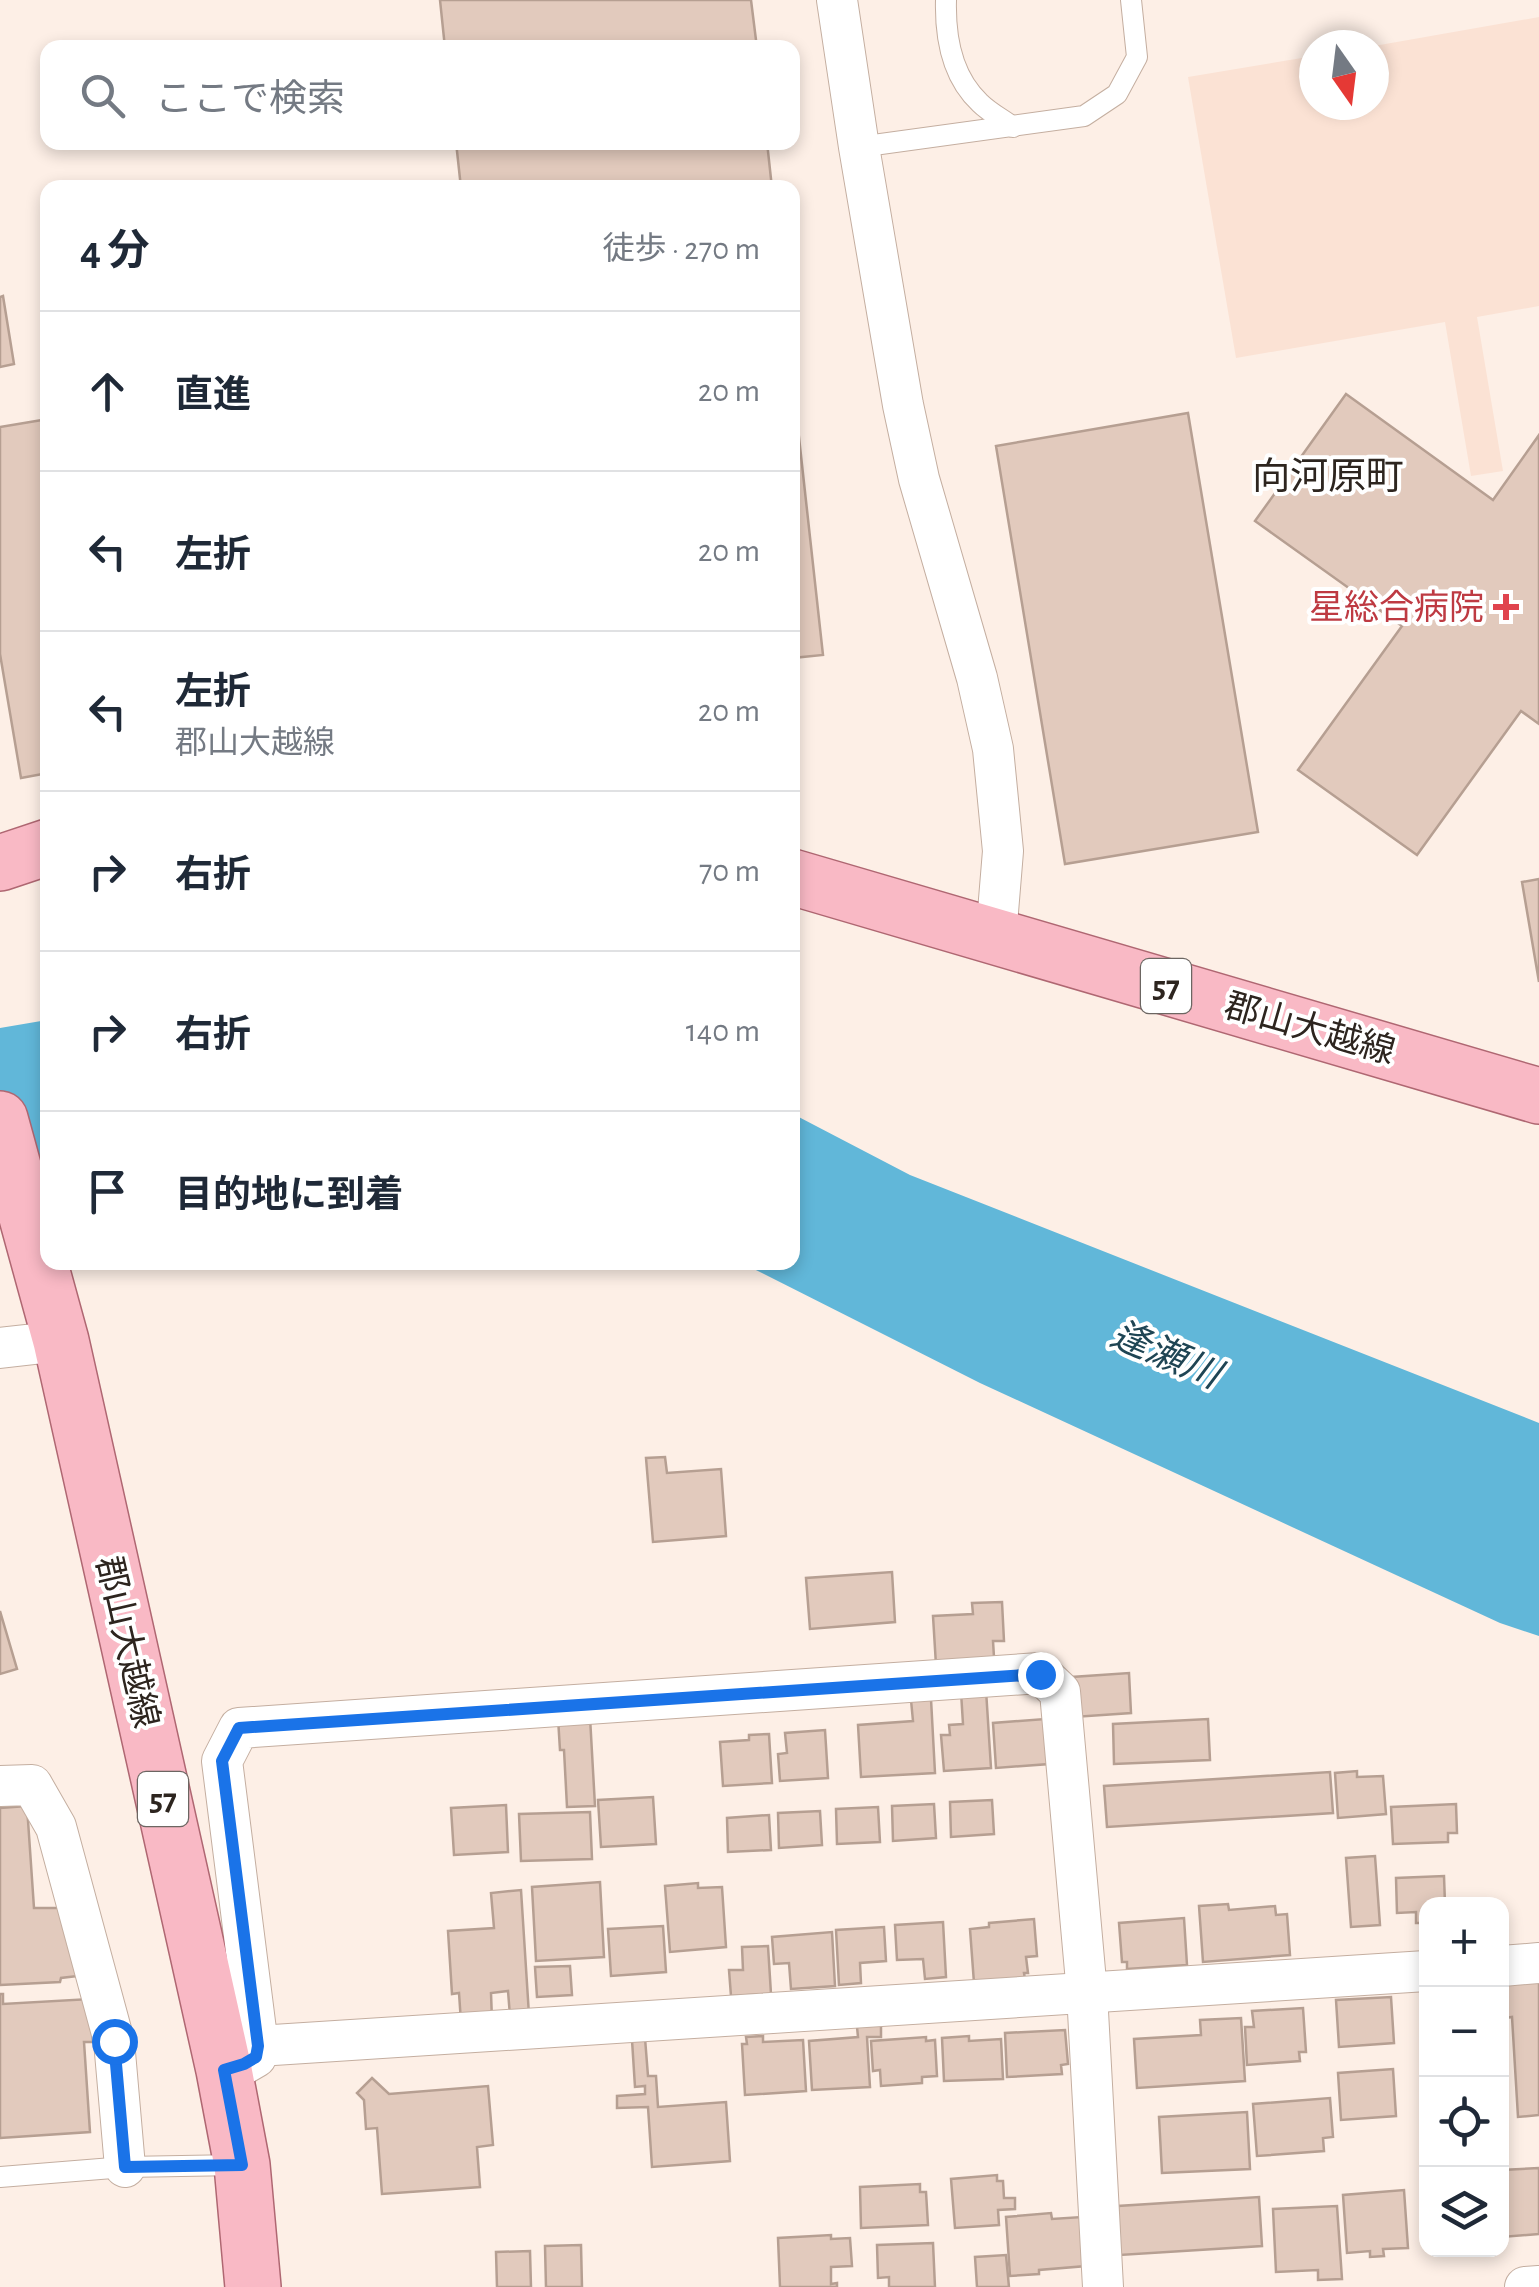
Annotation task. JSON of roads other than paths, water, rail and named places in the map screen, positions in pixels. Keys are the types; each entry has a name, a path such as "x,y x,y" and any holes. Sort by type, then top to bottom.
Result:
{"main road":[{"path":"0,863 40,849"},
{"name":"郡山大越線","path":"800,878 1539,1096"},
{"name":"郡山大越線","path":"0,1119 40,1266"},
{"name":"郡山大越線","path":"41,1270 241,2058 242,2165 253,2287"}],"street":[{"path":"837,0 903,405 919,479 977,678 993,749 1002,851 996,936"},
{"path":"0,1348 57,1328"},
{"path":"1104,2287 1087,1993 1060,1692 1040,1674 239,1728 222,1761 241,2058 1087,1993 1419,1970"},
{"path":"0,1786 32,1785 56,1827 114,2041 125,2167"},
{"path":"1509,1965 1539,1963"},
{"path":"1526,2287 1539,2286"}],"lane":[{"path":"946,0 946,26 956,72 979,102 1012,127"},
{"path":"858,147 1084,116 1118,94 1137,57 1131,0"},
{"path":"0,2177 125,2167 242,2165"}],"water":[{"path":"40,1021 40,1205 0,1218 0,1028"},
{"name":"逢瀬川","path":"800,1118 910,1175 1539,1423 1539,1636 1500,1623 980,1383 756,1270 800,1270"}],"place":[{"name":"星総合病院","path":"1506,607"}],"district":[{"name":"向河原町","path":"1328,476"}]}
